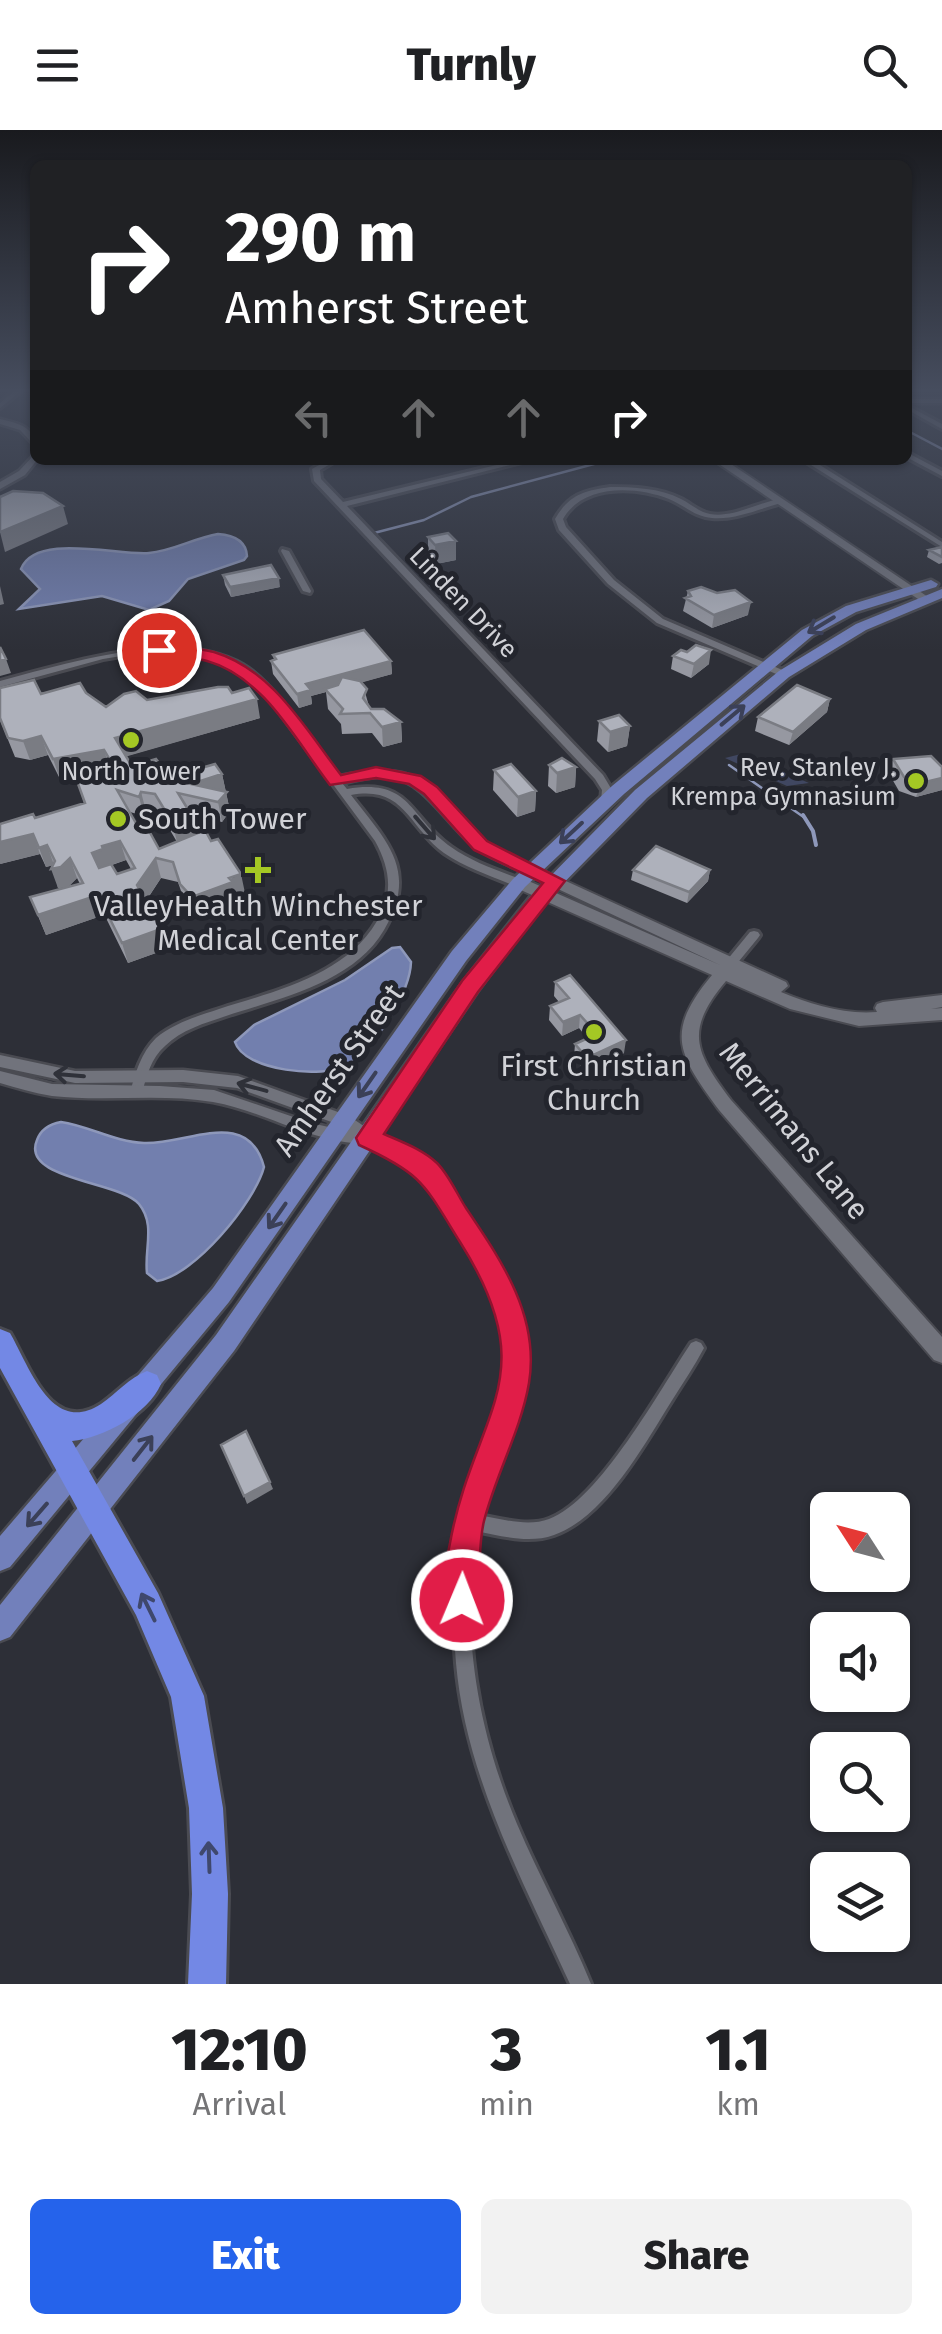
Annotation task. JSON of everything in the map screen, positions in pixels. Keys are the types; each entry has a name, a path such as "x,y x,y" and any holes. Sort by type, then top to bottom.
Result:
{"highway":[{"path":"0,1342 147,1604 187,1696 208,1824 207,1984"},
{"path":"38,1409 57,1426 76,1429 113,1412 147,1384"}],"main road":[{"path":"744,478 918,594"},
{"name":"Amherst Street","path":"0,1558 220,1295 458,956 518,884 619,798 784,674 942,581"},
{"name":"Amherst Street","path":"0,1627 225,1343 470,987 550,887 609,825 619,798 634,778 813,628 836,616 918,594 942,593"},
{"path":"532,870 550,887 726,968 796,1006 830,1015 888,1020 942,1014"},
{"path":"518,884 550,887"},
{"path":"726,968 828,1004 890,1008 942,1000"},
{"name":"Merrimans Lane","path":"726,968 690,1016 688,1040 698,1068 942,1353"}],"street":[{"name":"Linden Drive","path":"318,478 607,790 619,798"},
{"path":"341,505 454,478"},
{"path":"835,478 942,545"},
{"path":"778,500 710,516 672,498 624,489 577,500 565,507 559,520 602,573 652,616 683,634 784,674"},
{"path":"285,551 307,591"},
{"path":"0,684 125,652 172,650 216,658 259,681 380,840 393,869 391,907 359,952 325,974 169,1035 148,1055 138,1084"},
{"path":"340,787 376,773 414,780 430,790 480,846 532,870"},
{"path":"340,787 373,788 395,794 446,849 518,884"},
{"name":"Merrimans Lane","path":"726,968 754,935"},
{"path":"0,1061 237,1101 368,1138 411,1157 429,1172 498,1278 513,1322 518,1358 512,1399 483,1471 469,1522 461,1568 464,1664 487,1774 581,1984"},
{"path":"0,1077 66,1092 138,1084"},
{"path":"469,1522 540,1530 579,1512 602,1489 696,1348"}],"shaded area":[{"path":"218,534 241,542 247,556 244,560 188,579 169,601 149,610 102,596 19,609 40,589 21,569 29,558 43,551 79,548 149,553"},
{"path":"741,754 809,783 787,786 725,758"},
{"path":"400,947 411,962 404,989 379,1034 347,1065 321,1071 286,1070 241,1052 235,1042 254,1025 345,980 392,948"},
{"path":"61,1122 144,1143 230,1133 245,1138 256,1149 264,1167 249,1199 221,1235 188,1266 157,1281 147,1273 147,1220 139,1204 113,1190 57,1172 43,1164 36,1153 41,1133"}],"building":[{"path":"13,491 43,493 63,506 0,532 0,497"},
{"path":"448,533 456,541 435,545 428,537"},
{"path":"942,547 942,557 929,550"},
{"path":"271,565 279,578 230,587 223,575"},
{"path":"701,587 717,593 735,590 751,602 714,615 685,598 691,596 688,591"},
{"path":"364,630 391,661 306,684 311,690 297,694 271,661 276,659 273,655"},
{"path":"696,645 711,650 694,664 673,656 681,650 687,652"},
{"path":"342,677 360,681 367,689 363,698 371,709 384,709 401,722 382,727 370,713 340,714 343,709 325,689 338,685"},
{"path":"34,680 41,694 80,683 86,693 106,707 136,691 147,700 218,687 228,687 232,693 249,688 257,699 115,738 130,763 156,759 170,777 215,764 222,774 191,784 227,792 218,802 178,793 192,816 172,822 155,794 141,792 139,797 117,790 141,832 148,829 159,849 205,830 211,841 218,839 241,874 229,878 233,882 192,897 180,884 173,862 156,858 137,885 161,929 122,943 100,899 92,897 38,915 30,897 83,883 70,858 61,867 51,869 55,861 47,845 39,848 33,834 0,842 0,824 85,803 77,781 105,772 113,765 104,750 53,759 41,736 23,741 8,738 0,718 0,688","holes":["120,841 135,868 117,874 111,864 99,868 92,853"]},
{"path":"797,685 830,699 793,732 758,717"},
{"path":"619,715 630,726 610,732 599,721"},
{"path":"931,756 942,767 942,778 921,783 904,777 893,759"},
{"path":"562,758 576,767 557,773 549,765"},
{"path":"511,764 536,791 518,797 494,770"},
{"path":"656,846 710,870 689,892 633,870"},
{"path":"570,975 626,1040 587,1058 575,1044 597,1034 580,1015 563,1022 550,1006 569,998 555,982"},
{"path":"246,1431 270,1482 244,1496 221,1445"}],"waterway":[{"path":"374,533 424,520 471,497 544,478"},
{"path":"729,765 805,818"},
{"path":"805,818 816,845"}],"place":[{"name":"North Tower","path":"131,740"},
{"name":"Rev. Stanley J. Krempa Gymnasium","path":"916,781"},
{"name":"South Tower","path":"118,819"},
{"name":"ValleyHealth Winchester Medical Center","path":"258,870"},
{"name":"First Christian Church","path":"594,1032"}],"route":[{"path":"159,650 208,656 242,668 269,693 336,782 376,773 420,782 480,846 555,881 470,987 368,1138 411,1157 429,1172 498,1278 513,1322 518,1358 515,1385 475,1496 463,1546 462,1600"}]}
